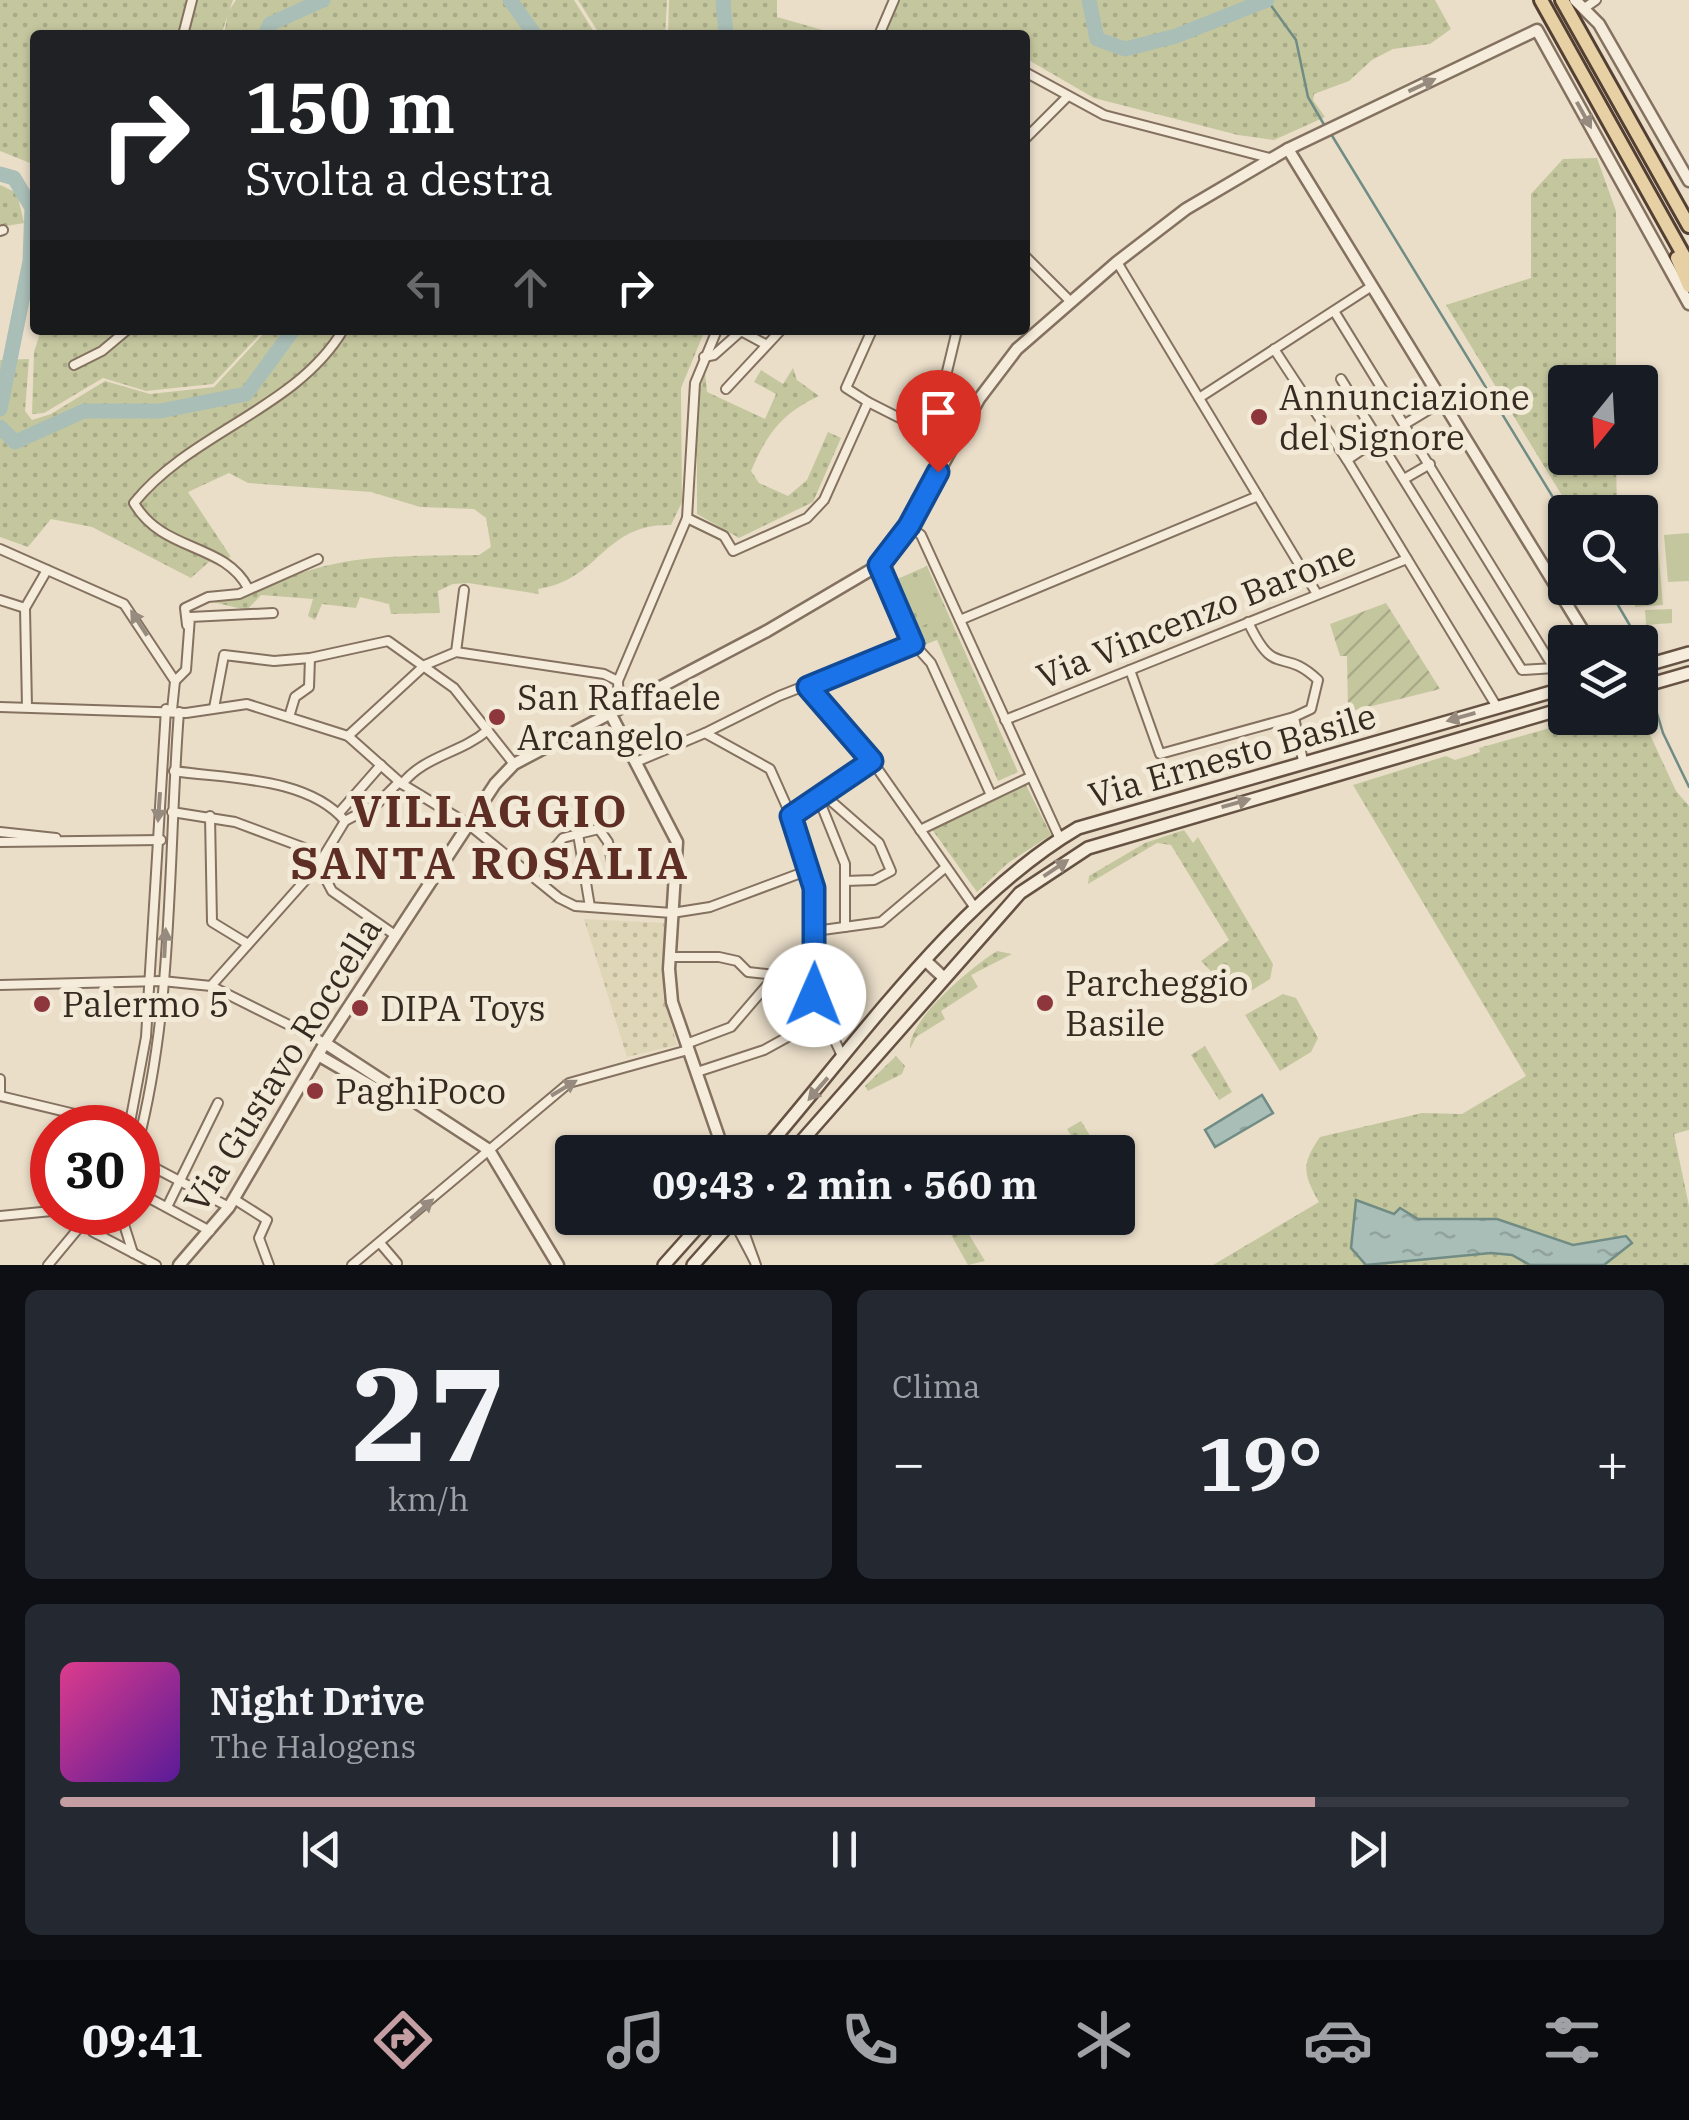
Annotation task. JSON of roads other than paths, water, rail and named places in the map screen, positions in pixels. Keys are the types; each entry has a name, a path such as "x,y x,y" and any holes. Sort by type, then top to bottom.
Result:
{"main road":[{"path":"1541,0 1689,265"},
{"path":"1562,0 1689,224"},
{"path":"1645,188 1689,286"},
{"path":"1658,661 1685,653"},
{"path":"1658,682 1689,674"},
{"name":"Via Ernesto Basile","path":"777,1135 975,908 1021,864 1060,839 1100,820 1548,692"},
{"name":"Via Ernesto Basile","path":"807,1135 1020,893 1088,848 1548,713"},
{"path":"664,1265 691,1235"},
{"path":"693,1265 720,1235"}],"street":[{"path":"184,30 192,0"},
{"path":"880,30 894,0"},
{"path":"1596,0 1581,4 1689,181"},
{"name":"Via Gustavo Roccella","path":"179,1265 232,1203 325,1043 468,824 514,764 614,708 767,631 879,565 909,526 978,398 1017,348 1117,262 1186,210 1288,150 1537,30 1689,304"},
{"path":"1030,75 1104,114 1273,159"},
{"path":"1030,134 1068,96"},
{"path":"1288,150 1580,625"},
{"path":"1030,261 1071,302"},
{"path":"1117,262 1317,594"},
{"path":"1199,398 1372,286"},
{"path":"1334,311 1548,657"},
{"path":"74,365 102,351 121,335"},
{"path":"248,588 228,565 154,531 134,503 200,447 291,386 338,335"},
{"path":"715,335 704,357 691,409 687,518 618,681 614,708 636,762 678,842 670,957 672,1002 718,1135"},
{"path":"704,357 714,355 737,335"},
{"path":"747,335 765,344"},
{"path":"726,389 775,335"},
{"path":"870,335 846,388 953,445"},
{"path":"921,428 944,384 956,335"},
{"path":"1274,349 1347,460 1497,707"},
{"path":"1341,380 1522,670 1548,668"},
{"path":"1405,424 1442,401"},
{"path":"687,518 724,536 734,550 806,518 824,500 868,402"},
{"path":"1347,460 1378,439"},
{"path":"1404,479 1430,464"},
{"path":"960,620 1258,496"},
{"path":"909,526 922,535 1060,839"},
{"path":"0,549 124,604 175,681 157,840 137,1105"},
{"path":"175,681 186,670 186,608 193,601 240,594 318,559"},
{"name":"Via Vincenzo Barone","path":"1005,720 1407,559"},
{"path":"879,565 913,644 931,663 991,795"},
{"path":"27,708 25,608 47,570"},
{"path":"456,652 464,590"},
{"path":"0,600 25,608"},
{"path":"187,625 190,617 202,613 273,614"},
{"path":"1130,670 1160,754 1294,718 1310,709 1318,680 1295,662 1272,661 1262,652 1248,622"},
{"path":"214,708 224,655 274,661 310,658 388,641 454,688 514,764"},
{"path":"636,762 913,644"},
{"path":"348,736 425,665 456,652 586,670 618,681"},
{"path":"289,717 295,697 310,687 310,658"},
{"path":"808,687 872,761 975,908"},
{"path":"0,708 172,711 247,704 348,736 401,783 468,824 559,898 590,907 672,912 710,907 809,870"},
{"path":"141,1105 155,1060 162,982 174,772 172,711"},
{"path":"1294,718 1303,762"},
{"name":"Via Ernesto Basile","path":"1424,728 1430,747"},
{"path":"174,772 234,780 250,777 342,817 377,804 417,765 464,748 488,730"},
{"path":"706,733 770,768 791,816 809,870 815,931 814,995 844,1059"},
{"path":"791,816 872,761"},
{"path":"211,986 317,867 342,817 381,765"},
{"path":"920,830 1030,777"},
{"path":"821,795 845,864 845,927"},
{"path":"821,795 878,843 891,871 874,880 845,881"},
{"path":"172,812 210,816 312,853 332,891 395,935"},
{"path":"210,816 212,922 248,944"},
{"path":"532,874 562,838 599,829 608,842 612,862"},
{"path":"0,832 60,839"},
{"path":"578,834 590,907"},
{"path":"0,842 171,841"},
{"path":"815,931 881,922 946,867"},
{"path":"670,957 719,957 737,962 748,972 814,979"},
{"path":"926,962 943,976"},
{"path":"352,1265 569,1083 687,1047 731,1028 775,976"},
{"path":"0,985 162,982 211,986 325,1043 489,1150 558,1265"},
{"path":"697,1072 764,1050 824,1017"},
{"path":"318,1055 385,1094 403,1093"},
{"path":"0,1078 0,1096 38,1105"},
{"path":"167,1207 218,1103"},
{"path":"160,1170 267,1220 259,1238 269,1265"},
{"path":"160,1203 210,1231"},
{"path":"0,1216 30,1213"},
{"path":"48,1265 75,1235"},
{"path":"98,1235 156,1265"},
{"path":"127,1235 133,1253 128,1265"},
{"path":"743,1235 754,1259"},
{"path":"380,1243 396,1262"}],"water":[{"path":"1262,1095 1273,1113 1215,1147 1205,1130"},
{"path":"1356,1200 1394,1214 1400,1208 1418,1219 1497,1219 1573,1245 1626,1236 1632,1243 1604,1265 1530,1265 1512,1255 1491,1253 1366,1265 1351,1248"}],"waterway":[{"path":"267,30 270,24 323,0"},
{"path":"510,0 531,30"},
{"path":"723,0 726,30"},
{"path":"1089,0 1097,39 1125,49 1176,36 1267,0"},
{"path":"1267,0 1296,40 1308,97 1326,128"},
{"path":"1331,134 1552,495"},
{"path":"0,174 14,178 30,205"},
{"path":"0,409 30,261"},
{"path":"0,427 15,442 84,411 160,411 246,394 289,335"},
{"path":"1618,605 1630,625"},
{"path":"1658,717 1689,787"}],"place":[{"name":"Annunciazione del Signore","path":"1259,417"},
{"name":"San Raffaele Arcangelo","path":"497,717"},
{"name":"Parcheggio Basile","path":"1045,1003"},
{"name":"Palermo 5","path":"42,1004"},
{"name":"DIPA Toys","path":"360,1008"},
{"name":"PaghiPoco","path":"315,1091"}],"district":[{"name":"VILLAGGIO SANTA ROSALIA","path":"490,836"}]}
